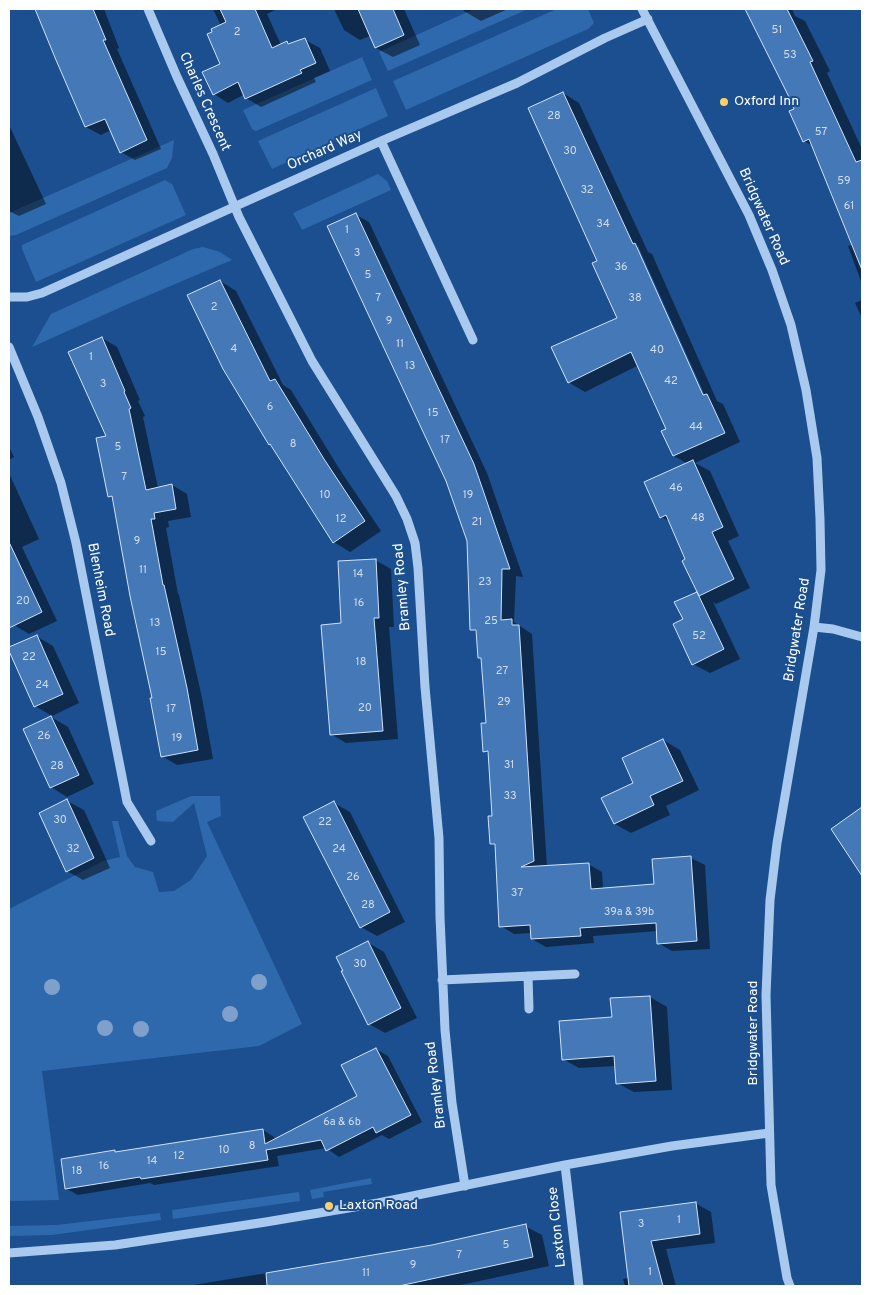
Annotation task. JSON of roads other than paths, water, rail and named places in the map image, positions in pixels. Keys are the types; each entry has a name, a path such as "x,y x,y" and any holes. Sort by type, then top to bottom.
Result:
{"street":[{"name":"Charles Crescent","path":"148,9 213,154 234,206"},
{"name":"Bridgwater Road","path":"642,9 749,215 772,270 791,325 806,390 817,458 821,570 814,627 777,843 770,900 766,995 771,1185 790,1286"},
{"name":"Orchard Way","path":"9,299 42,293 381,141 517,83 605,38 648,19"},
{"path":"381,141 473,340"},
{"name":"Bramley Road","path":"234,206 312,361 396,496 408,519 414,543 418,568 425,687 439,838 445,1030 452,1103 465,1186"},
{"name":"Blenheim Road","path":"9,347 38,417 62,483 76,543 127,802 151,841"},
{"path":"814,627 834,629 862,637"},
{"path":"442,980 575,974"},
{"path":"528,976 529,1010"},
{"path":"9,1253 115,1245 307,1216 565,1165 672,1146 769,1133"},
{"name":"Laxton Close","path":"565,1165 579,1286"}],"place":[{"name":"Oxford Inn","path":"724,102"},
{"name":"Laxton Road","path":"329,1206"}]}
